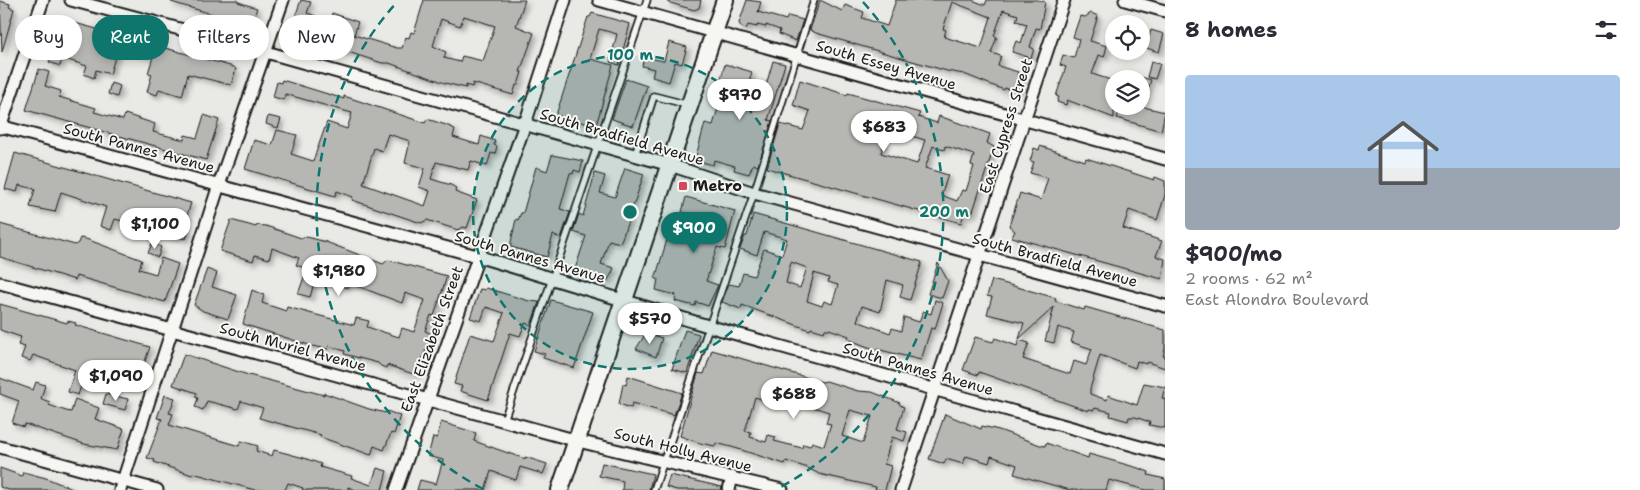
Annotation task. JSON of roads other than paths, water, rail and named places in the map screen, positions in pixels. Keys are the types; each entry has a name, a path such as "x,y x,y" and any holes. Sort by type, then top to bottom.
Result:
{"main road":[{"path":"560,490 725,0"}],"street":[{"path":"0,127 43,0"},
{"name":"South Bradfield Avenue","path":"71,0 179,29"},
{"path":"269,43 284,0"},
{"name":"East Elizabeth Street","path":"396,490 426,398 525,124 565,0"},
{"name":"South Essey Avenue","path":"599,0 1165,159"},
{"name":"East Cypress Street","path":"901,490 1064,0"},
{"path":"1125,0 1165,11"},
{"name":"South Bradfield Avenue","path":"269,53 670,165 754,193 1165,306"},
{"path":"121,485 219,185 263,60"},
{"name":"South Pannes Avenue","path":"0,127 477,256 553,281 625,299 708,326 1165,454"},
{"name":"South Muriel Avenue","path":"0,283 578,440"},
{"name":"South Holly Avenue","path":"578,440 782,490"},
{"path":"0,447 121,485 157,490"},
{"path":"729,490 732,477"}],"lane":[{"path":"504,420 599,146 647,0"},
{"path":"654,490 754,193 814,0"},
{"path":"635,155 654,96 689,105"}],"place":[{"name":"Metro","path":"683,186"}]}
